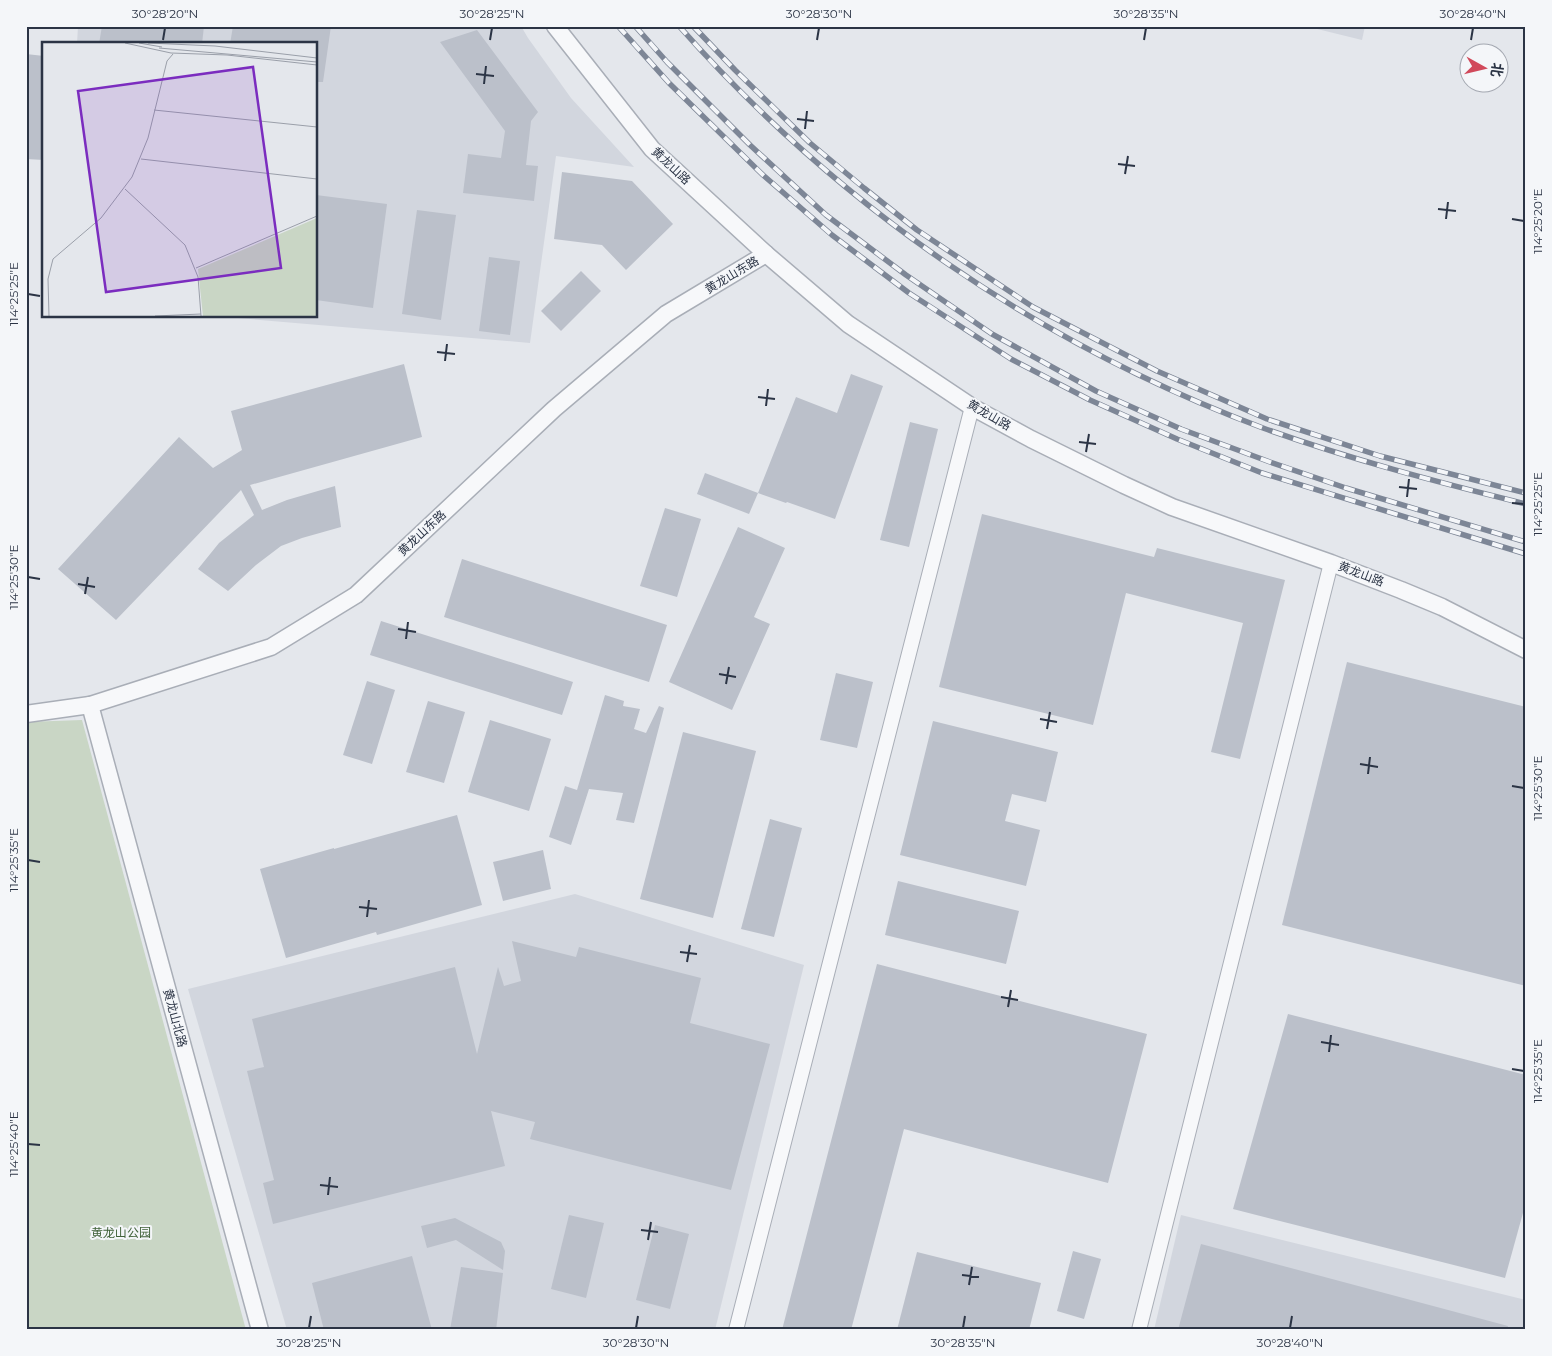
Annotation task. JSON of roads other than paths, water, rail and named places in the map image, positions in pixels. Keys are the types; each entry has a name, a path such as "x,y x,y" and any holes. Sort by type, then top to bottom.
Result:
{"street":[{"name":"黄龙山路","path":"555,26 652,148 766,254 848,324 972,407 1048,448 1172,507 1332,563 1442,607 1526,650"},
{"name":"黄龙山东路","path":"26,714 90,705 271,647 356,595 554,409 666,314 766,254"},
{"path":"736,1330 972,407"},
{"path":"1139,1330 1332,563"},
{"name":"黄龙山北路","path":"90,705 260,1330"}],"railway":[{"path":"618,26 669,83 763,175 832,235 909,293 1011,359 1090,400 1177,439 1262,473 1526,554"},
{"path":"635,26 667,62 750,145 826,215 906,275 992,334 1096,391 1181,429 1346,488 1526,542"},
{"path":"679,26 740,91 806,153 874,210 947,263 1022,312 1100,355 1180,394 1263,428 1393,469 1526,504"},
{"path":"693,26 810,143 864,188 917,230 1033,307 1157,371 1267,419 1380,456 1526,493"}],"park label":[{"name":"黄龙山公园","path":"121,1233"}]}
